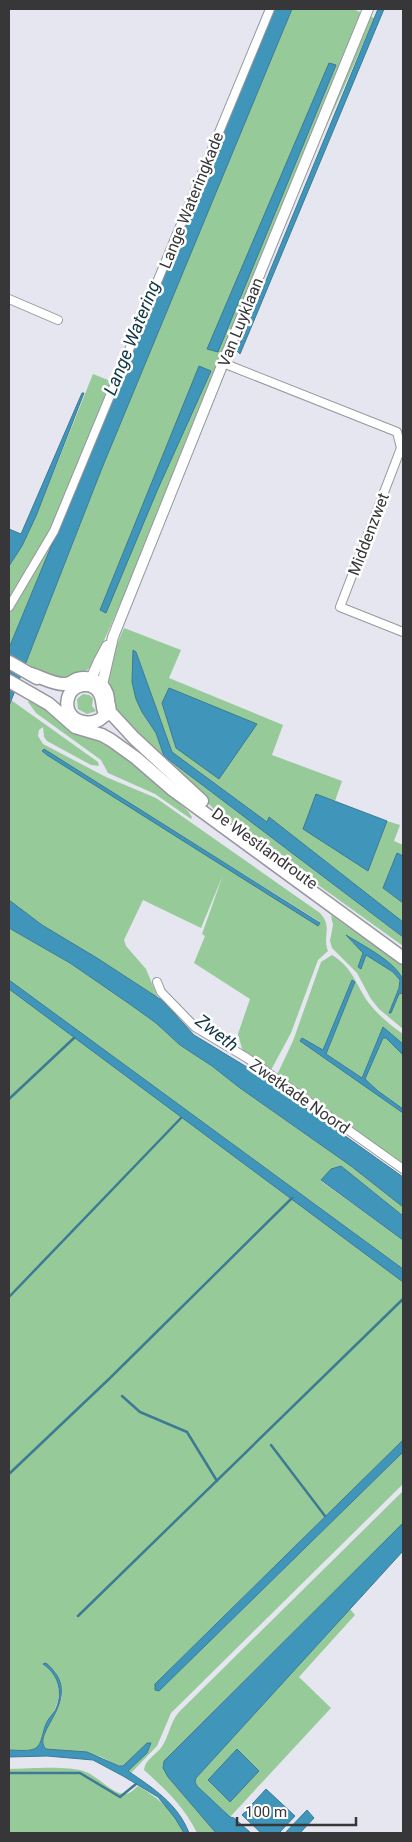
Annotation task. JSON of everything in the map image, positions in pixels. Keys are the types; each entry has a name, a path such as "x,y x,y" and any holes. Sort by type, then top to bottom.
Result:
{"main road":[{"path":"9,662 30,674 71,687"},
{"path":"68,704 71,687 81,678 93,683 92,686 100,693 102,709 107,710 94,722"},
{"name":"De Westlandroute","path":"9,681 55,708 75,727 104,736 136,758"},
{"name":"De Westlandroute","path":"24,690 65,702 68,704 69,711 75,719 84,723 94,722 107,727 136,758 173,790 403,958"},
{"name":"De Westlandroute","path":"107,710 125,733 134,738 207,805 403,949"}],"street":[{"name":"Lange Wateringkade","path":"9,607 54,531 270,9"},
{"name":"Van Luyklaan","path":"93,683 368,9"},
{"path":"9,299 58,320"},
{"name":"Middenzwet","path":"223,363 397,432 401,448 340,607 403,632"},
{"name":"Zwetkade Noord","path":"157,982 161,992 195,1027 247,1058 403,1169"}],"green space":[{"path":"292,9 353,9 374,18 338,102 223,351 128,587 93,664 84,672 69,676 56,677 44,674 26,663 102,468"},
{"path":"93,374 113,382 51,531 9,601 9,566 22,546 36,516"},
{"path":"54,540 9,648 9,612"},
{"path":"124,628 181,650 169,678 283,725 272,755 342,781 335,801 316,795 367,871 387,821 400,825 394,841 403,845 403,856 397,854 383,888 403,903 403,922 270,818 268,823 172,752 136,652 142,712 156,733 164,756 403,937 403,946 217,812 116,712 114,697 108,679 114,651"},
{"path":"83,694 93,698 92,706 96,711 87,714 78,709 77,699"},
{"path":"31,699 107,741 188,811 192,817 191,819 155,794 108,773 101,760 36,713 28,702"},
{"path":"11,700 98,762 99,766 91,765 47,741 44,737 43,727 39,730 38,736 43,744 106,777 156,798 320,913 324,918 327,927 326,946 328,951 318,960 291,1033 271,1070 243,1052 238,1034 250,999 194,963 205,936 202,934 223,875 201,928 143,900 124,940 126,946 146,969 158,998 42,925 9,900 9,706","holes":["44,750 320,922 318,925 42,751"]},
{"path":"331,915 403,966 403,982 401,976 348,937 363,953 361,969 366,954 393,972 400,980 399,988 389,1013 391,1013 399,994 403,993 403,1029 379,1009 371,999 357,973 332,948 330,941 333,925"},
{"path":"9,928 70,963 131,1005 156,1023 180,1045 351,1166 403,1207 403,1216 341,1166 321,1181 403,1240 403,1269 9,980"},
{"path":"332,955 345,965 368,1002 376,1011 403,1034 403,1044 383,1028 362,1078 326,1054 355,983 352,980 323,1050 302,1038 300,1041 403,1113 403,1168 277,1075 293,1041 321,962"},
{"path":"9,989 403,1282 403,1440 155,1684 155,1690 159,1691 403,1452 403,1484 171,1713 157,1746 131,1773 128,1771 147,1753 151,1743 147,1743 123,1766 94,1755 46,1749 43,1746 45,1732 60,1704 62,1690 55,1671 43,1664 53,1673 58,1684 59,1696 55,1709 45,1726 41,1741 36,1748 9,1750"},
{"path":"383,1038 386,1038 403,1055 403,1109 365,1079"},
{"path":"403,1491 403,1523 164,1761 163,1764 168,1777 216,1833 197,1833 180,1806 144,1770 146,1763 161,1748 179,1712"},
{"path":"350,1609 355,1615 299,1677 331,1708 230,1817 197,1786 196,1778"},
{"path":"59,1768 78,1770 91,1774 113,1790 124,1794 138,1786 165,1805 176,1818 184,1833 9,1833 9,1769"}],"water":[{"path":"274,9 292,9 102,468 9,706 9,648"},
{"path":"378,9 384,9 240,354 237,351"},
{"path":"329,63 336,65 218,352 207,349"},
{"path":"199,366 211,371 157,491 106,613 100,610"},
{"path":"82,393 84,393 36,516 22,546 9,566 9,529 21,534"},
{"path":"133,650 136,652 172,752 267,822 269,817 403,922 403,937 164,756 156,733 136,699 132,682"},
{"path":"169,688 257,724 219,779 176,748 162,703"},
{"path":"44,749 320,923 318,926 47,755 42,751"},
{"path":"316,794 387,821 368,871 303,829"},
{"path":"397,853 403,856 403,903 383,888"},
{"path":"9,900 42,925 163,1001 194,1035 255,1072 403,1177 403,1207 351,1166 180,1045 156,1023 131,1005 70,963 9,928"},
{"path":"346,935 385,960 402,978 403,993 399,994 391,1013 389,1013 399,988 400,980 393,972 366,955 361,969 358,967 363,953"},
{"path":"9,980 403,1269 403,1282 9,989"},
{"path":"352,980 355,982 326,1054 362,1078 383,1027 403,1044 403,1055 386,1038 383,1038 365,1079 403,1109 403,1113 300,1041 302,1038 323,1050"},
{"path":"341,1166 403,1216 403,1240 321,1180 331,1169"},
{"path":"403,1440 403,1452 159,1691 155,1690 155,1684"},
{"path":"403,1523 403,1551 196,1778 197,1786 230,1817 234,1818 251,1833 216,1833 168,1777 163,1768 164,1761"},
{"path":"46,1663 57,1676 61,1689 60,1701 45,1733 43,1742 46,1749 87,1752 123,1766 147,1743 151,1743 147,1753 128,1771 155,1790 171,1805 178,1813 189,1833 184,1833 158,1797 93,1760 47,1756 9,1757 9,1750 30,1750 38,1746 47,1722 58,1704 58,1685 53,1673 43,1664"},
{"path":"237,1749 259,1771 230,1802 208,1780"},
{"path":"266,1789 295,1816 279,1833 261,1833 242,1815"},
{"path":"307,1810 314,1818 300,1833 285,1833"}],"waterway":[{"path":"9,1099 74,1038"},
{"path":"9,1297 181,1118"},
{"path":"9,1474 109,1379 292,1198"},
{"path":"78,1616 403,1299"},
{"path":"122,1396 140,1412 187,1432 217,1481"},
{"path":"271,1445 325,1516"},
{"path":"9,1773 80,1773 120,1797 136,1784"}],"water label":[{"name":"Lange Watering","path":"132,338"},
{"name":"Zweth","path":"217,1033"}]}
